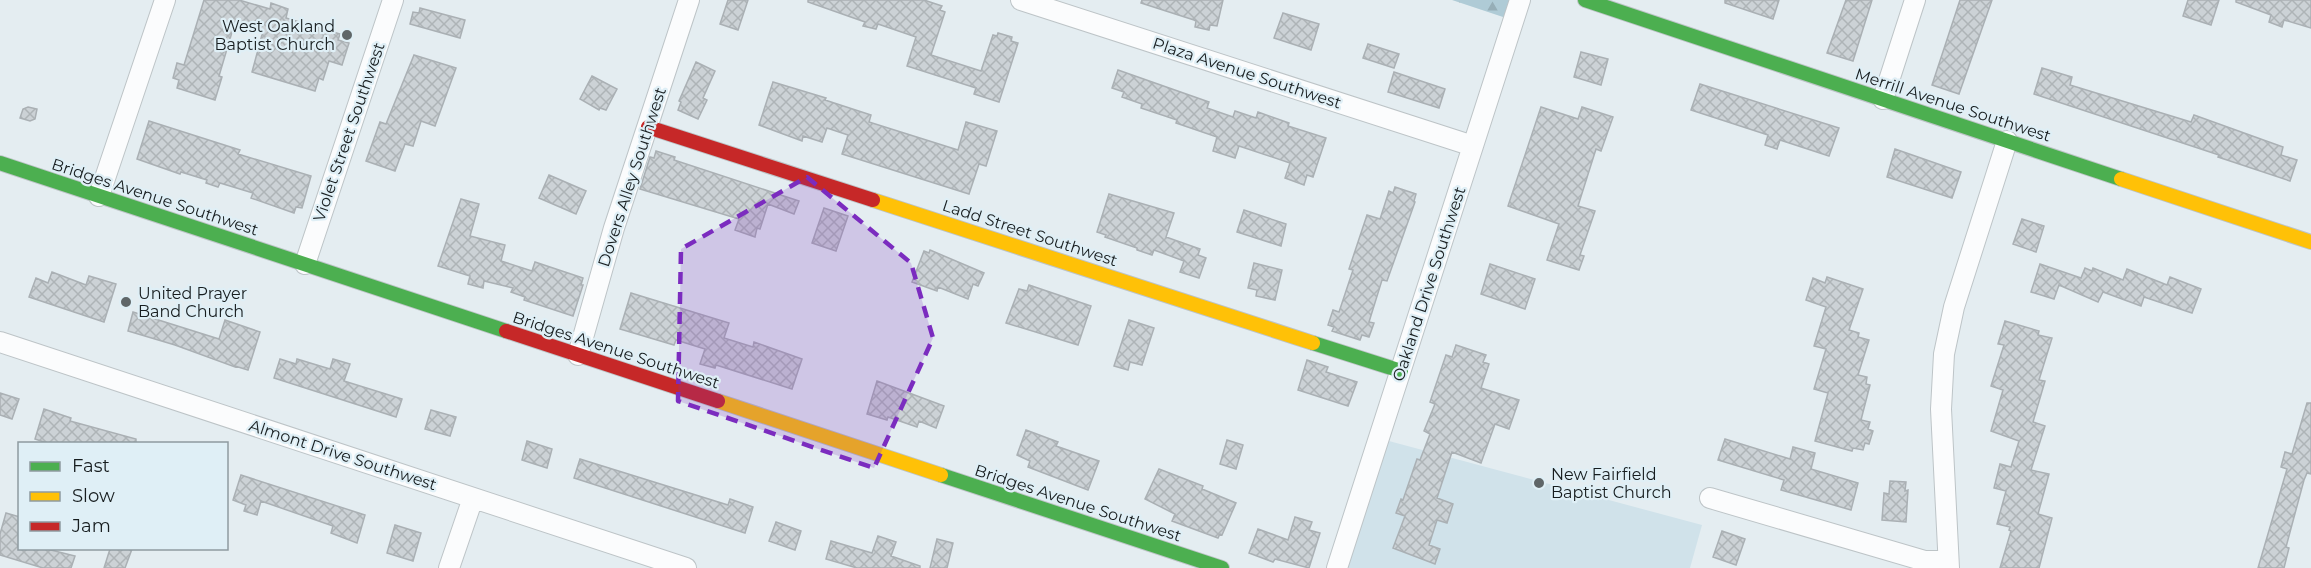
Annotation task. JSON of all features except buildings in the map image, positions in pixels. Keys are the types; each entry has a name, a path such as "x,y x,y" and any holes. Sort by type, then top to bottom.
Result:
{"street":[{"path":"99,196 165,0"},
{"name":"Violet Street Southwest","path":"305,264 393,0"},
{"name":"Dovers Alley Southwest","path":"578,355 614,228 688,0"},
{"name":"Plaza Avenue Southwest","path":"1021,0 1473,146"},
{"name":"Oakland Drive Southwest","path":"1337,568 1520,0"},
{"name":"Merrill Avenue Southwest","path":"1585,0 2311,242"},
{"path":"1883,99 1915,0"},
{"name":"Ladd Street Southwest","path":"648,127 1401,371"},
{"path":"1710,498 1924,561 1948,564 1941,409 1944,354 1954,307 2007,141"},
{"name":"Bridges Avenue Southwest","path":"0,163 1222,568"},
{"name":"Almont Drive Southwest","path":"0,342 686,568"},
{"path":"449,568 473,498"}],"highlighted area":[{"path":"807,177 911,263 933,338 874,468 678,401 681,249"}],"shaded area":[{"path":"1374,437 1702,525 1690,568 1327,568"}],"green space":[{"path":"1452,0 1516,0 1509,19"}],"traffic: fast":[{"path":"1585,0 2121,179"},
{"path":"0,163 506,331"},
{"path":"1313,343 1401,371"},
{"path":"941,475 1222,568"}],"traffic: slow":[{"path":"2121,179 2311,242"},
{"path":"873,200 1313,343"},
{"path":"718,401 941,475"}],"traffic: jam":[{"path":"648,127 873,200"},
{"path":"506,331 718,401"}],"place":[{"name":"West Oakland Baptist Church","path":"347,35"},
{"name":"United Prayer Band Church","path":"126,302"},
{"name":"New Fairfield Baptist Church","path":"1539,483"}]}
